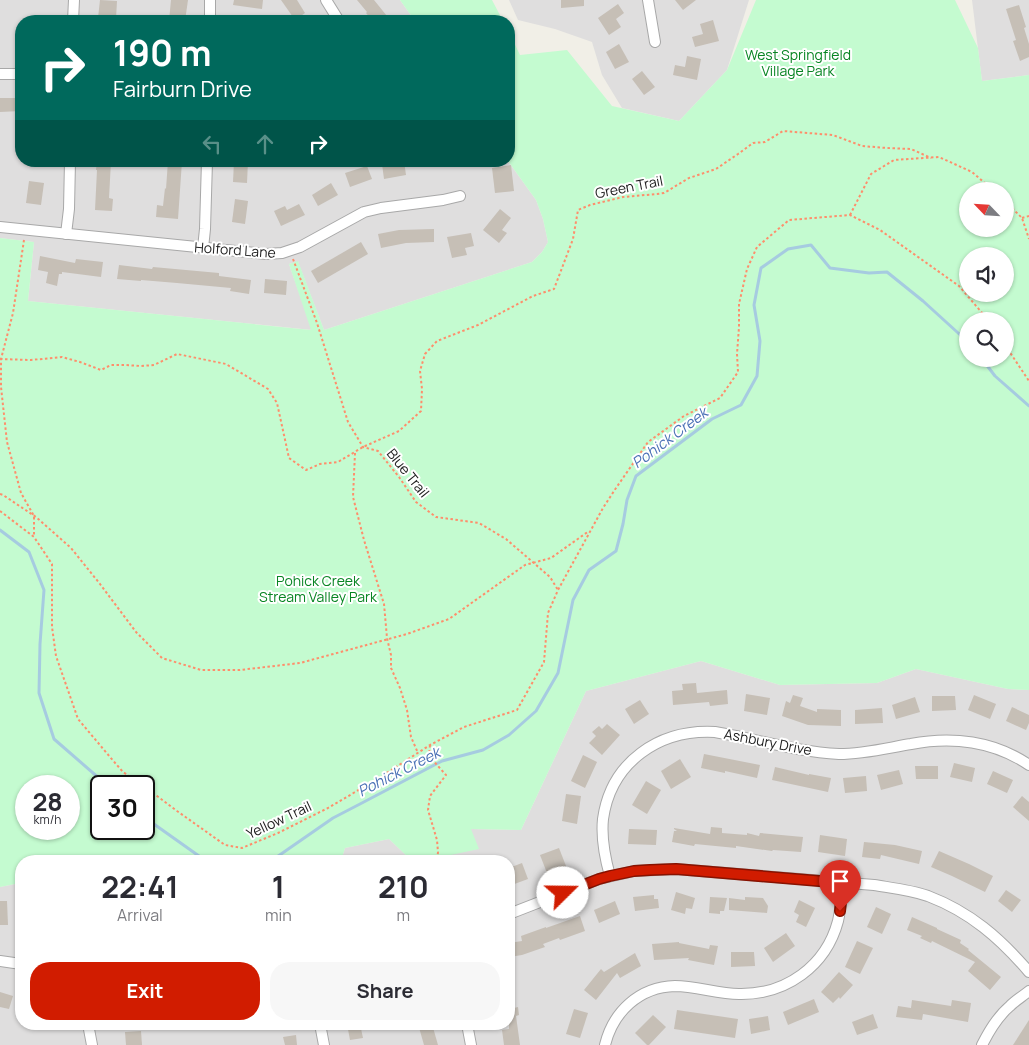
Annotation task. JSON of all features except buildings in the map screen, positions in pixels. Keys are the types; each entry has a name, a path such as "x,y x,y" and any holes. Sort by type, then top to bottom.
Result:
{"street":[{"path":"73,15 74,0"},
{"path":"210,0 210,15"},
{"path":"326,0 335,15"},
{"path":"648,0 655,42"},
{"path":"0,74 15,74"},
{"path":"66,234 69,209 70,167"},
{"path":"203,248 206,167"},
{"name":"Holford Lane","path":"0,227 266,254 282,253 300,247 364,212 460,196"},
{"name":"Ashbury Drive","path":"610,876 603,830 605,809 612,790 621,773 635,757 656,743 681,734 714,732 808,750 840,754 871,752 934,740 974,742 1006,752 1029,765"},
{"path":"515,912 599,879 634,871 676,869 874,885 926,896 951,906 975,920 996,937 1029,972"},
{"path":"605,1045 610,1028 621,1012 635,998 651,990 676,986 724,993 753,994 777,988 798,978 817,961 830,940 838,921 843,883"},
{"path":"0,961 15,963"},
{"path":"982,1045 999,1017 1009,1006 1029,991"},
{"path":"89,1030 92,1045"},
{"path":"321,1030 324,1045"},
{"path":"468,1030 471,1045"}],"path":[{"name":"Green Trail","path":"363,447 399,431 422,411 420,371 425,354 437,341 478,325 533,296 554,289 573,239 578,210 623,196 664,193 689,178 716,169 753,143 765,142 782,131 833,135 862,146 911,149 931,158"},
{"name":"Green Trail","path":"850,215 872,174 894,160 939,157 972,172 984,182"},
{"path":"1014,210 1022,218 1029,239"},
{"path":"0,494 3,494 34,516 71,548 136,632 162,658 201,670 240,670 300,663 407,634 449,619 525,565 551,558 591,529 616,488 648,442 684,416 720,398 738,372 739,304 747,269 757,247 789,220 850,215 880,230 959,286 981,312"},
{"path":"1022,218 1029,216"},
{"path":"26,230 13,313 0,359 7,442 21,493 34,516 34,537"},
{"path":"0,359 31,360 62,357 101,370 111,365 154,365 177,354 226,364 268,389 277,403 289,458 306,470 320,464 338,462 363,447 348,422 317,323 291,251"},
{"path":"1014,359 1029,382"},
{"name":"Blue Trail","path":"363,447 378,451 400,477 416,502 436,517 479,523 506,539 550,577 558,590"},
{"path":"355,453 353,497 384,604 391,668 400,688 411,737 418,753"},
{"name":"Yellow Trail","path":"0,511 34,537 52,564 52,627 56,656 78,719 123,772 225,845 242,848 278,834 328,808 430,745 464,727 517,710 544,662 548,612 591,529"},
{"path":"430,745 429,756 446,775 430,796 428,810 437,840 437,855"}],"shaded area":[{"path":"0,0 400,0 411,15 15,15 15,167 512,167 536,200 543,219 548,242 542,252 532,262 324,330 298,262 289,264 312,330 28,301 34,242 0,238"},
{"path":"509,0 749,0 727,70 679,121 622,108 602,75 592,42 555,29 518,20"},
{"path":"972,0 1029,0 1029,75 982,81"},
{"path":"701,661 780,685 877,683 916,669 1008,689 1029,690 1029,1045 0,1045 0,887 15,884 15,1030 515,1030 515,855 447,855 470,829 521,830 586,691"},
{"path":"389,839 406,855 343,855 345,848"}],"green space":[{"path":"400,0 492,0 500,15 411,15"},
{"name":"Pohick Creek Stream Valley Park","path":"756,0 955,0 978,48 982,81 1029,75 1029,690 1008,689 916,669 877,683 780,685 701,661 586,691 521,830 471,829 479,849 451,855 406,855 389,839 345,848 343,855 15,855 15,884 0,887 0,238 34,242 28,301 311,330 289,264 298,261 324,330 532,262 542,252 548,242 543,219 536,200 512,167 515,167 515,45 520,55 567,50 612,106 679,121 727,70"}],"waterway":[{"name":"Pohick Creek","path":"280,855 333,818 442,761 483,750 509,735 536,711 558,673 573,600 589,570 616,551 627,500 636,476 712,419 741,405 757,376 760,341 754,305 761,268 788,249 811,245 830,268 869,273 887,272 959,334"},
{"name":"Pohick Creek","path":"988,367 995,376 1029,406"},
{"name":"Pohick Creek","path":"0,530 29,552 44,590 39,693 54,739 95,775"},
{"name":"Pohick Creek","path":"155,825 198,855"}],"route":[{"path":"563,893 610,876 634,871 676,869 843,883 840,911"}],"park label":[{"name":"West Springfield Village Park","path":"798,64"}]}
